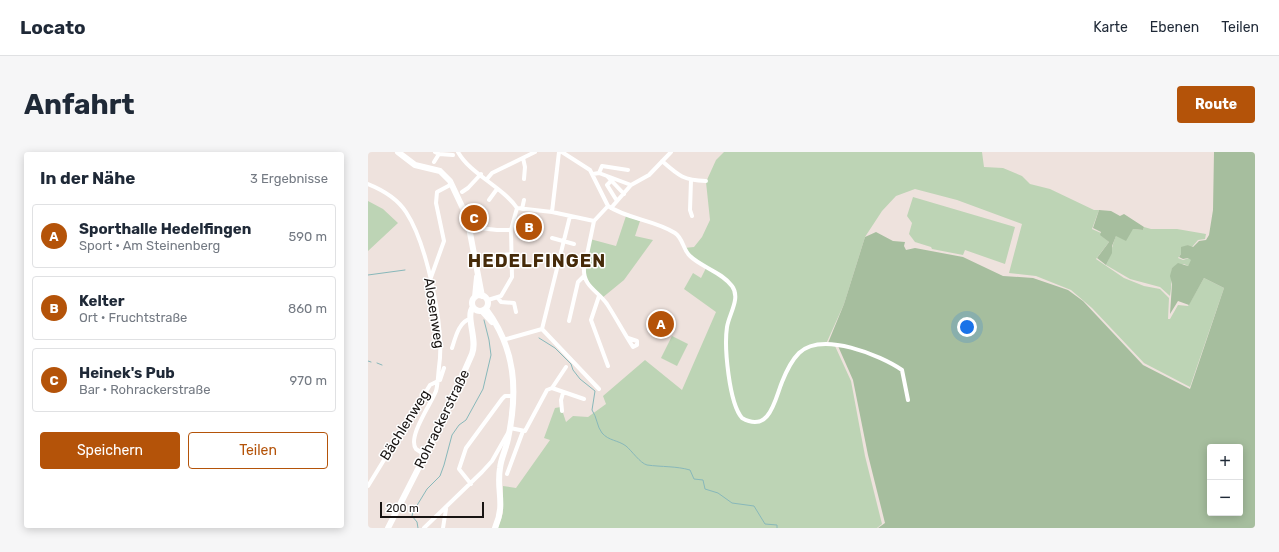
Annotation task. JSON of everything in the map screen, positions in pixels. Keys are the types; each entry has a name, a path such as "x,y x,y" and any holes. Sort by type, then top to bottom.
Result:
{"main road":[{"path":"398,152 415,165 442,173 452,184 465,210 470,227 477,276 482,296"},
{"path":"477,276 475,297 472,301 473,307 476,310 484,310"},
{"path":"475,297 482,296 488,300 484,310"},
{"name":"Rohrackerstraße","path":"388,528 451,404 474,349 470,319 470,311 473,307"},
{"path":"484,310 503,340 511,396 508,421 509,430 500,469 502,506 495,528"}],"street":[{"path":"458,152 517,208 552,212 594,221"},
{"path":"487,179 492,173 535,152"},
{"path":"552,212 559,152"},
{"path":"562,152 588,168 593,174 609,207 675,233 688,255 708,266 735,290 735,301 727,327 727,343 731,391 735,406 742,418 754,422 766,418 773,409 788,370 798,354 805,349 828,343 875,356 902,370 908,400"},
{"path":"628,338 607,304 589,286 584,276 584,269 594,221 617,201 631,185 649,175 671,152"},
{"path":"434,162 437,153 453,155"},
{"path":"523,158 525,167 524,179"},
{"path":"662,161 679,176 691,180 706,181"},
{"path":"599,173 602,166 628,170"},
{"path":"593,174 599,173 631,185"},
{"path":"462,192 481,174"},
{"path":"607,176 624,194"},
{"path":"610,180 606,185 617,201"},
{"path":"691,180 690,210 692,216"},
{"name":"Alosenweg","path":"368,184 392,196 406,212 417,234 430,280 441,346 436,392 422,419 414,439 416,450 425,455"},
{"path":"430,280 433,277 434,265 444,244 436,203 437,192 452,184"},
{"path":"489,200 497,189"},
{"path":"522,209 524,200"},
{"path":"488,300 498,298 505,292 512,277 511,230 517,208"},
{"path":"542,329 570,216"},
{"path":"470,227 511,230"},
{"path":"552,238 574,244"},
{"path":"488,258 512,254"},
{"path":"498,266 501,263 501,257"},
{"path":"569,321 578,282 584,276"},
{"path":"599,296 591,320 608,366"},
{"path":"498,298 501,302 514,303 516,312"},
{"path":"452,348 456,336 465,321 470,319"},
{"path":"503,340 542,329"},
{"path":"542,329 600,389"},
{"path":"507,474 523,431 526,429 544,393 552,388 566,367"},
{"name":"Bächlenweg","path":"368,486 430,385 440,380 444,368"},
{"path":"552,388 562,394 584,399"},
{"path":"562,394 560,400 562,411"},
{"path":"471,484 459,469 466,448 502,399 511,396"},
{"path":"424,528 446,509 492,461 509,430 523,431"},
{"path":"443,528 446,509"}],"green space":[{"path":"724,152 982,152 984,167 1003,168 1022,176 1030,184 1050,189 1094,210 1099,210 1092,229 1101,233 1101,235 1109,242 1096,259 1124,278 1144,286 1160,289 1169,298 1168,319 1170,319 1178,305 1188,306 1204,278 1224,288 1190,387 1144,363 1092,308 1071,290 1036,276 1009,273 1022,224 957,200 915,189 896,196 882,211 865,237 844,304 826,344 835,346 851,381 865,456 882,524 877,528 498,528 503,513 503,486 516,488 550,440 544,438 555,408 561,407 566,422 573,416 588,417 606,404 603,396 645,360 682,390 716,312 684,289 693,273 701,278 707,266 694,260 684,248 694,247 702,237 710,220 706,182 716,160"},
{"path":"1214,152 1255,152 1255,528 878,528 885,523 868,455 853,380 838,346 828,343 844,304 865,237 876,232 893,241 905,242 904,246 906,250 915,248 963,257 1003,276 1033,278 1068,290 1083,301 1143,365 1190,389 1224,288 1204,278 1189,305 1178,301 1170,314 1172,284 1170,276 1172,268 1178,263 1188,266 1191,260 1188,258 1183,259 1179,257 1181,254 1181,247 1188,245 1193,247 1199,241 1206,240 1209,235 1213,210"},
{"path":"913,197 1015,227 1005,264 965,250 963,255 932,249 931,247 915,242 909,234 912,223 907,216"},
{"path":"368,201 383,209 398,223 368,251"},
{"path":"1099,210 1111,211 1120,216 1124,214 1144,227 1143,230 1133,229 1126,241 1116,236 1112,246 1112,253 1106,265 1097,258 1109,242 1100,235 1101,232 1093,228"},
{"path":"626,216 640,221 635,236 653,240 624,280 602,298 590,284 585,271 590,239 616,246"},
{"path":"1144,227 1151,229 1177,229 1206,234 1205,239 1198,240 1192,247 1188,245 1181,250 1181,254 1178,258 1183,260 1189,258 1192,260 1188,266 1184,264 1172,268 1170,296 1160,287 1130,279 1106,265 1116,236 1133,229 1143,230"},
{"path":"672,336 688,344 677,366 661,358"}],"waterway":[{"path":"368,275 405,270"},
{"path":"418,528 417,522 412,516 413,512 427,489 440,476 452,435 459,425 466,420 483,389 491,355 484,320"},
{"path":"539,338 555,348 571,364 573,370 580,379 595,391 592,410 600,431 605,436 626,446 644,464 690,470 694,479 703,480 705,489 718,493 732,503 754,506 765,524 777,525 777,528"},
{"path":"377,363 382,365"}],"place":[{"name":"Heinek's Pub","path":"474,218"},
{"name":"Kelter","path":"529,227"},
{"name":"Sporthalle Hedelfingen","path":"661,324"}],"district":[{"name":"HEDELFINGEN","path":"537,261"}]}
